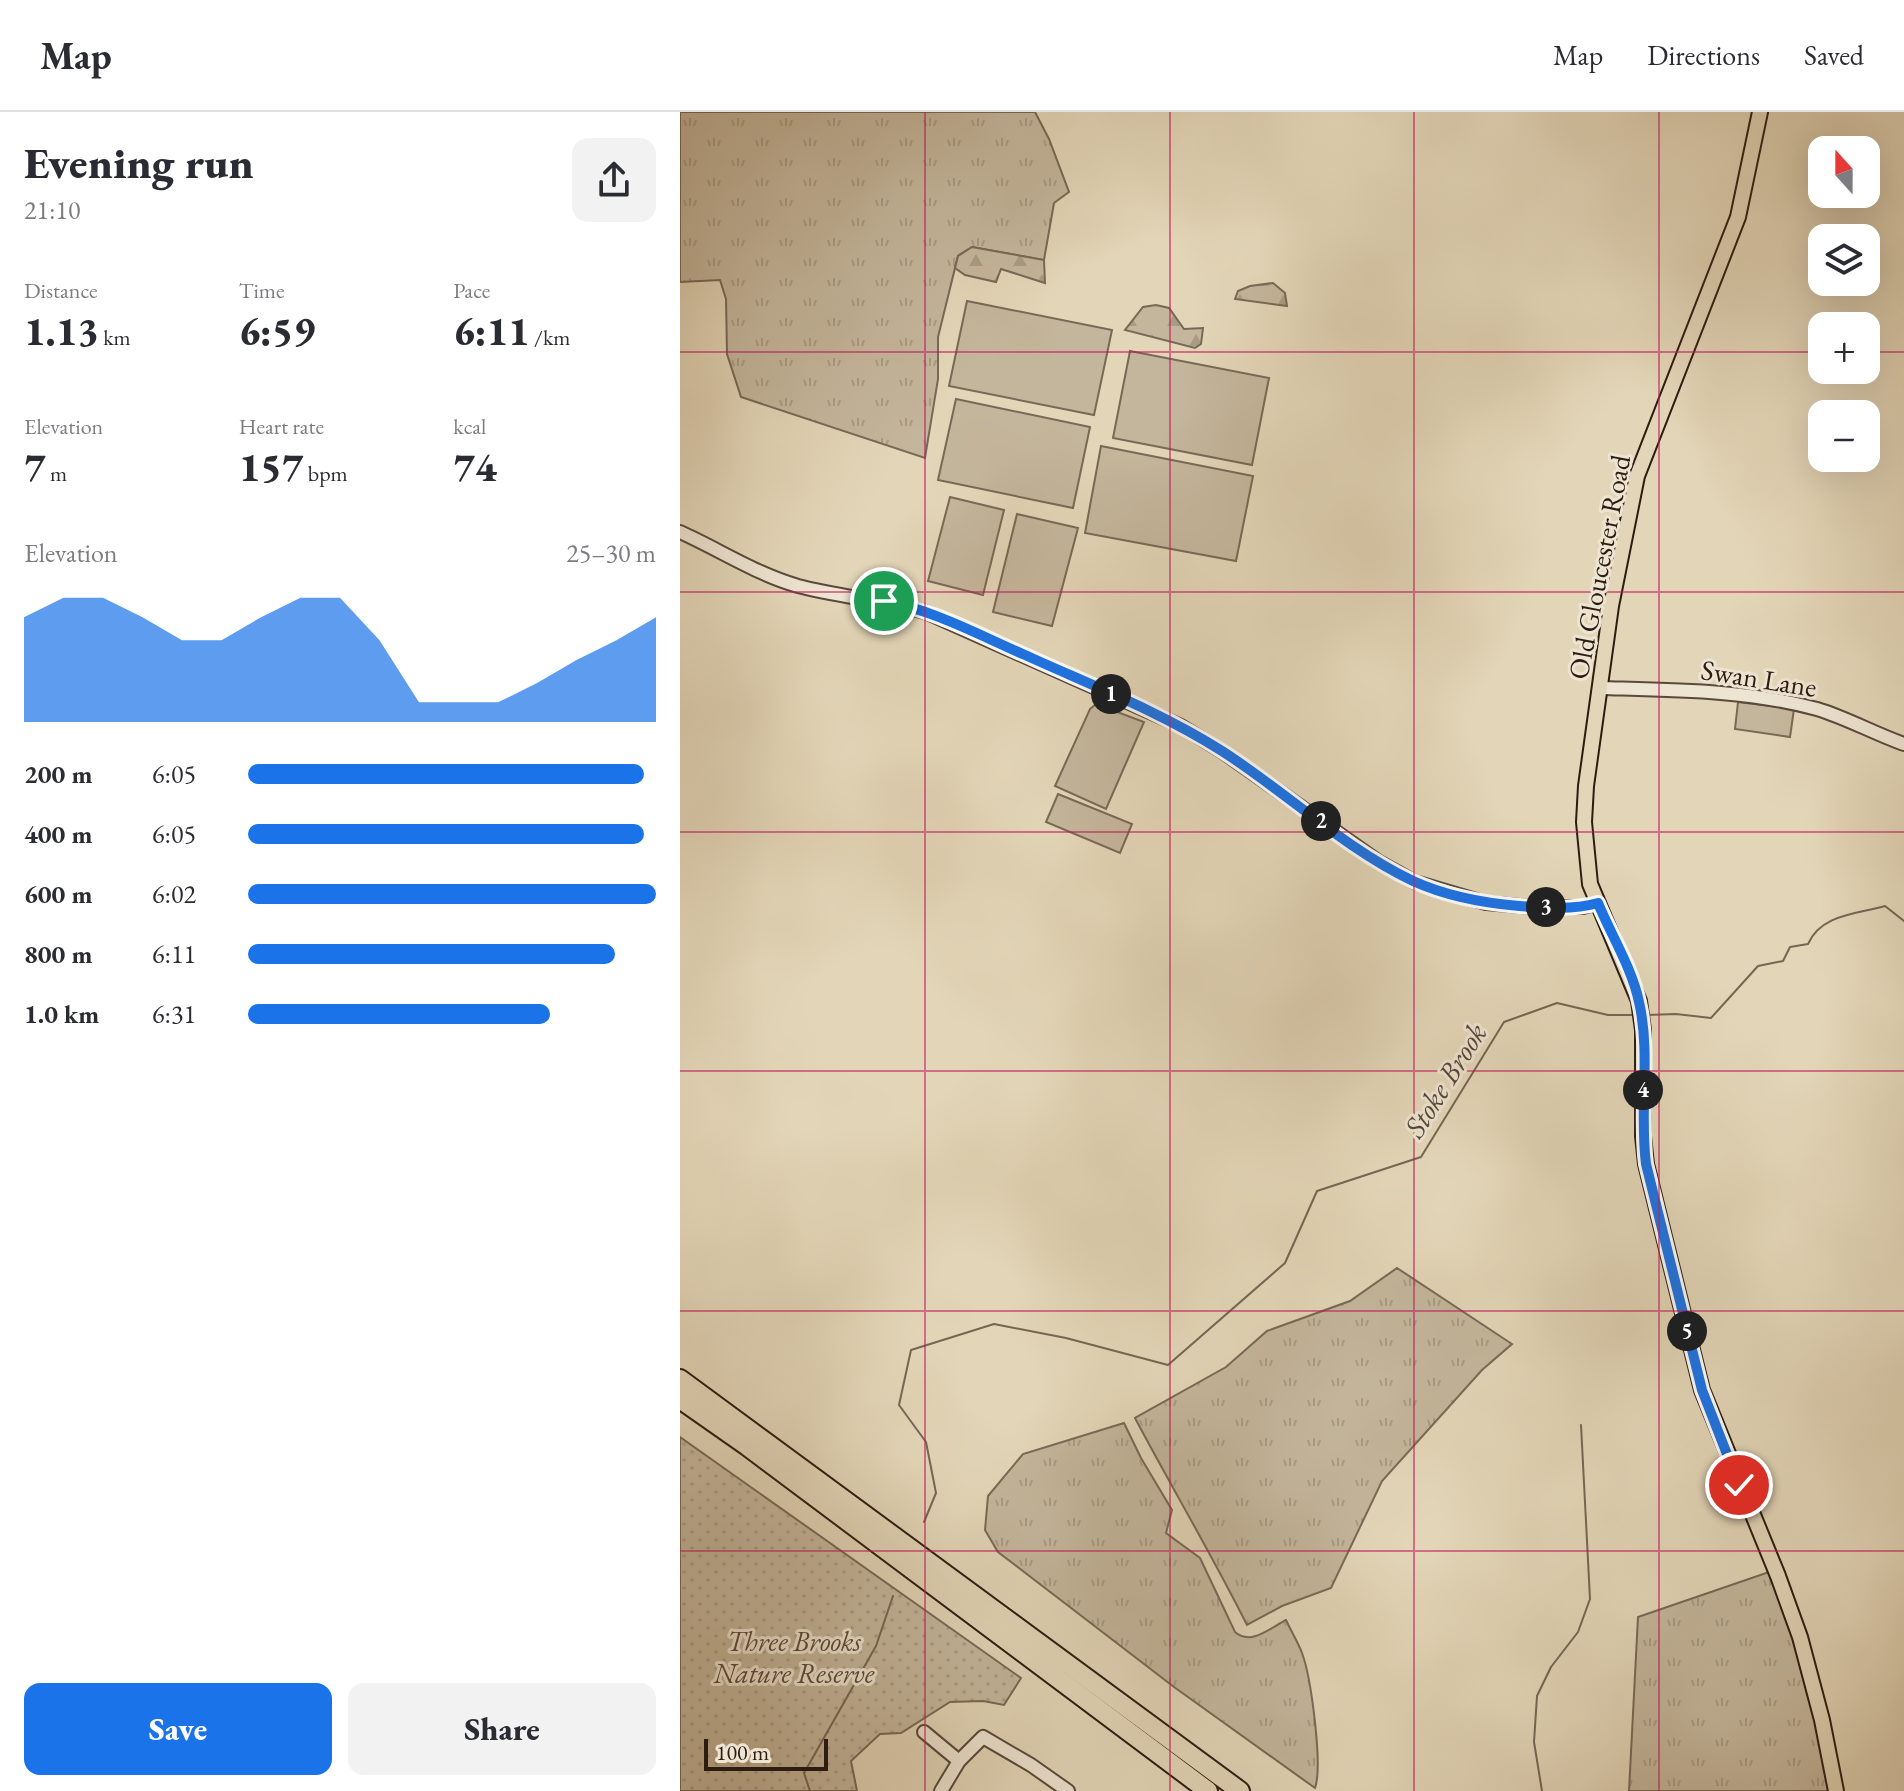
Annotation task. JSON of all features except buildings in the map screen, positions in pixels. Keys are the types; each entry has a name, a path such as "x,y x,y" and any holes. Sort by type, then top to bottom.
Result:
{"highway":[{"path":"680,1379 1240,1791"},
{"path":"680,1399 1208,1791"}],"main road":[{"name":"Old Gloucester Road","path":"1760,112 1738,217 1637,476 1611,606 1586,786 1584,822 1590,884 1639,1001 1643,1030 1645,1162 1702,1390 1800,1637 1822,1720 1836,1791"}],"street":[{"path":"680,532 759,572 798,586 895,603 925,612 1181,726 1379,862 1415,882 1486,903 1531,907 1583,907 1598,903"},
{"name":"Swan Lane","path":"1601,688 1682,691 1781,701 1820,710 1904,744"},
{"path":"924,1732 959,1761"},
{"path":"941,1791 959,1761 983,1737 1068,1791"}],"green space":[{"path":"680,112 1035,112 1069,192 1054,203 1044,260 972,247 958,256 938,337 938,379 925,458 741,397 727,354 726,299 720,280 680,282"},
{"path":"972,247 1044,260 1045,283 1001,269 996,282 965,275 955,268 958,256"},
{"path":"1273,283 1285,293 1287,306 1235,299 1238,291"},
{"path":"967,301 1112,330 1094,415 949,386"},
{"path":"1156,305 1169,308 1184,329 1203,328 1201,344 1195,348 1125,330 1143,307"},
{"path":"1130,351 1269,378 1252,465 1113,438"},
{"path":"956,399 1090,427 1073,508 938,480"},
{"path":"1101,446 1253,476 1236,561 1085,533"},
{"path":"950,497 1004,510 983,595 928,581"},
{"path":"1017,514 1078,528 1052,626 993,612"},
{"path":"1738,702 1794,709 1790,737 1735,729"},
{"path":"1096,704 1144,722 1106,809 1055,786 1090,709"},
{"path":"1058,794 1132,824 1120,853 1046,822"},
{"path":"1397,1268 1512,1344 1482,1370 1382,1481 1331,1588 1282,1606 1247,1625 1135,1418 1226,1367 1267,1331 1350,1301"},
{"path":"1124,1423 1172,1510 1166,1533 1200,1558 1235,1632 1241,1636 1254,1636 1286,1620 1302,1653 1309,1681 1317,1742 1315,1788 1174,1687 998,1552 985,1530 988,1496 1023,1454"},
{"name":"Three Brooks Nature Reserve","path":"680,1437 1021,1678 1004,1705 983,1701 950,1702 901,1733 880,1734 851,1761 857,1791 680,1791"},
{"path":"1772,1571 1800,1637 1836,1791 1629,1791 1638,1617"}],"waterway":[{"name":"Stoke Brook","path":"1647,1015 1711,1018 1758,966 1783,961 1790,947 1808,944 1822,927 1841,917 1885,906 1904,921"},
{"name":"Stoke Brook","path":"924,1522 936,1493 926,1442 899,1405 911,1350 994,1324 1066,1338 1168,1365 1285,1263 1317,1191 1421,1157 1504,1022 1557,1003 1608,1015 1633,1015"},
{"path":"1542,1791 1534,1742 1537,1696 1551,1667 1578,1632 1590,1599 1581,1425"},
{"path":"810,1791 804,1773 876,1646 893,1596"}],"route":[{"path":"884,601 925,612 967,629 1181,726 1379,862 1415,882 1486,903 1531,907 1583,907 1598,903 1639,1001 1643,1030 1646,1164 1702,1390 1739,1485"}]}
